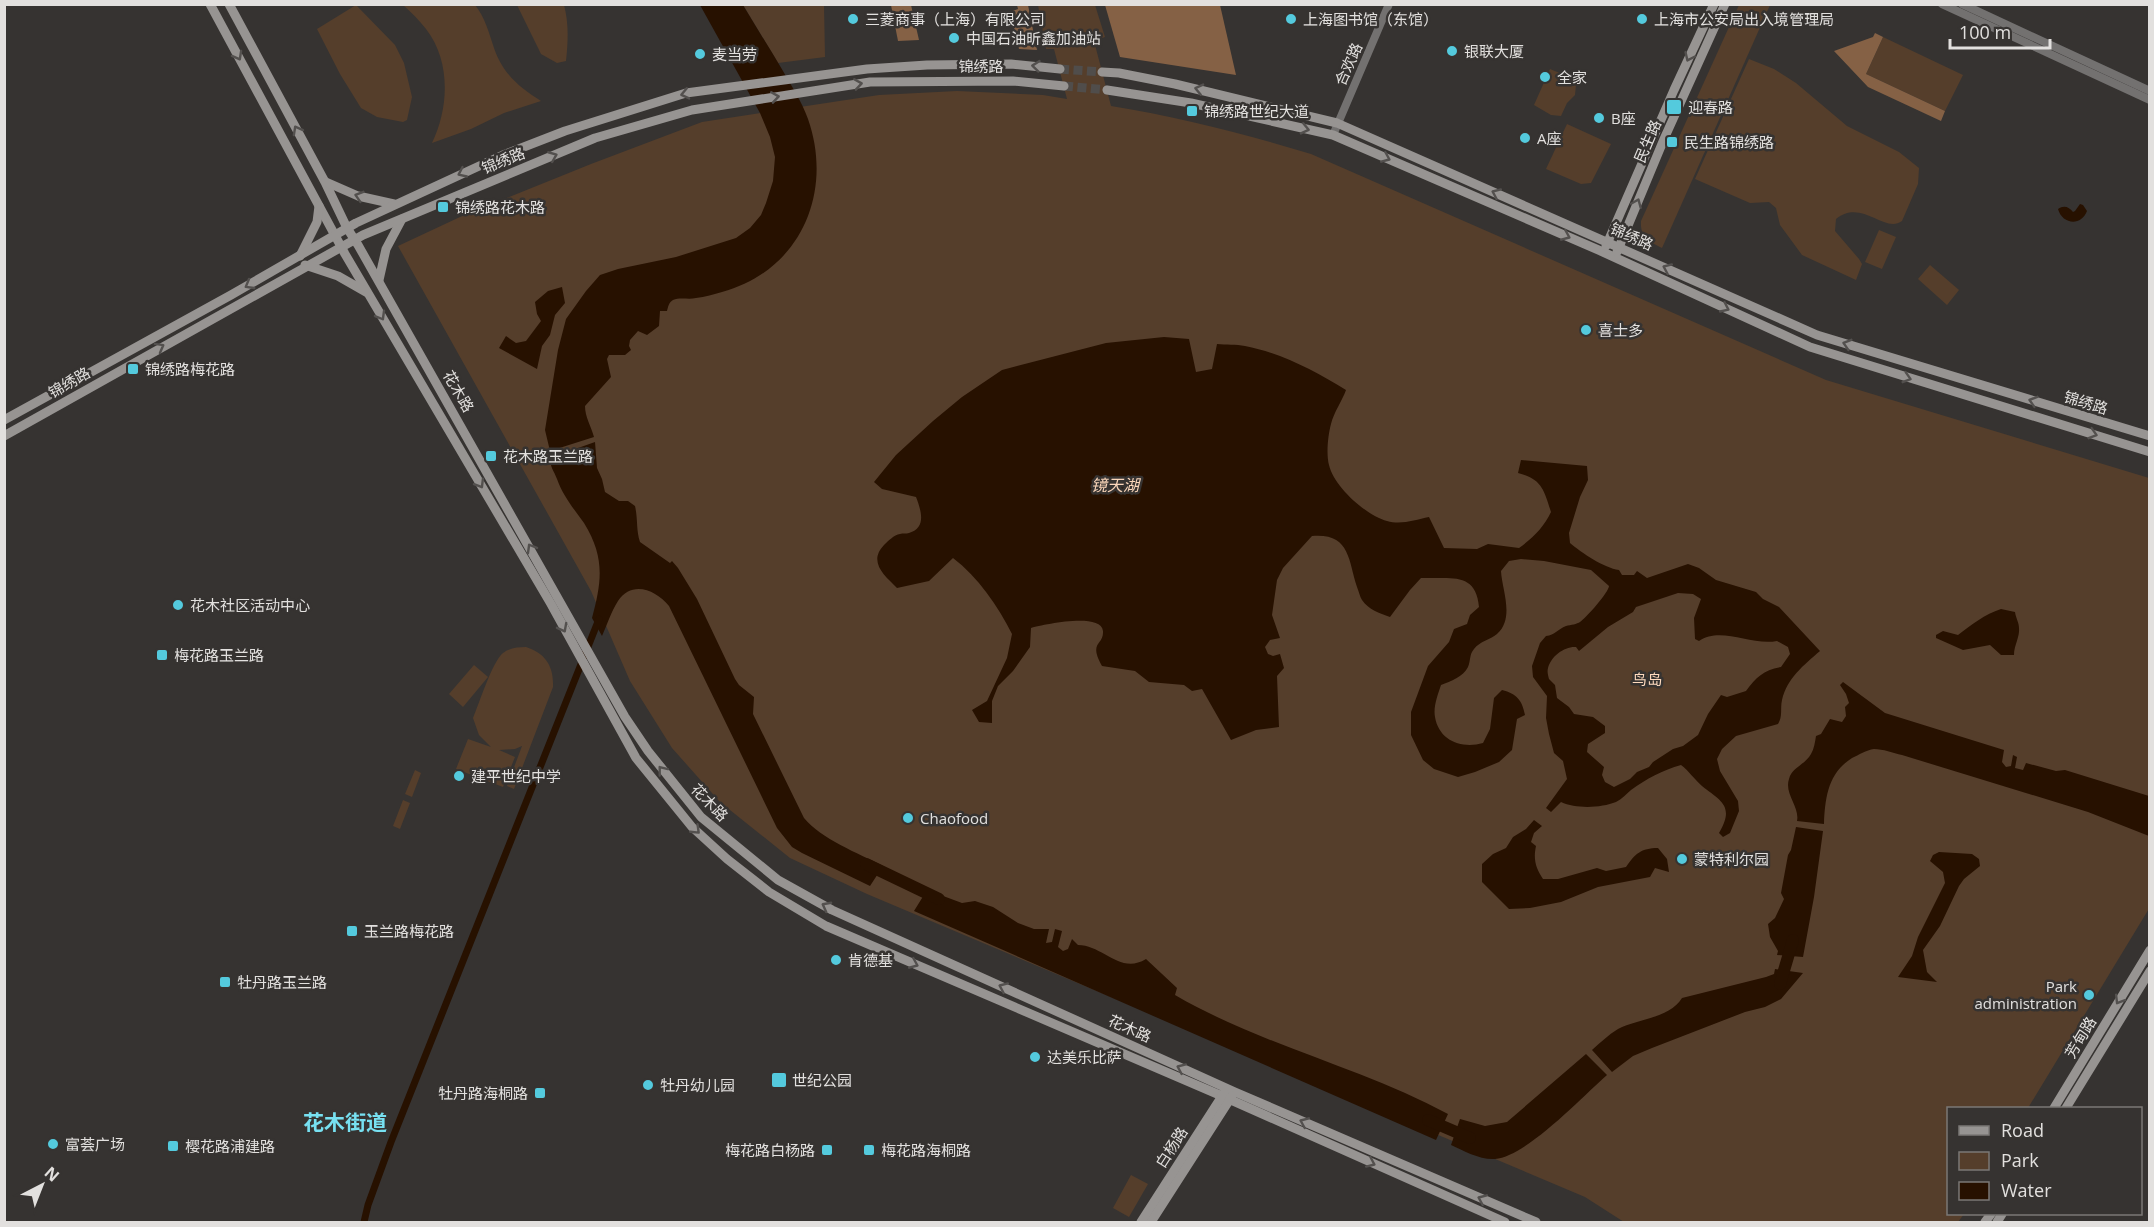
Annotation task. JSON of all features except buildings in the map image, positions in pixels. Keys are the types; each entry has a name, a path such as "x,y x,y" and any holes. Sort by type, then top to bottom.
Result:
{"main road":[{"name":"花木路","path":"210,4 366,292 544,594 636,758 692,827 727,859 769,892 826,926 1536,1222"},
{"name":"花木路","path":"229,4 326,182 347,228 379,280 625,717 648,752 701,817 778,880 832,910 1505,1222"},
{"name":"民生路","path":"1603,252 1714,4"},
{"name":"民生路","path":"1615,257 1664,139 1725,4"},
{"name":"锦绣路","path":"4,420 347,228 503,154 565,132 686,93 867,69 927,65 1011,64 1060,69"},
{"name":"锦绣路","path":"1102,72 1175,84 1337,123 1816,335 2150,436"},
{"name":"锦绣路","path":"4,436 355,239 595,138 692,110 870,82 1013,81 1064,86"},
{"name":"锦绣路","path":"1107,90 1191,103 1333,135 1615,257 1810,347 2150,452"},
{"path":"326,182 358,196 394,204"},
{"path":"300,256 317,222 319,206"},
{"path":"379,280 386,249 402,218"},
{"path":"305,265 338,276 366,292"},
{"name":"芳甸路","path":"2055,1107 2150,950"},
{"name":"芳甸路","path":"2067,1107 2150,971"},
{"name":"白杨路","path":"1141,1222 1228,1094"},
{"name":"白杨路","path":"1151,1222 1228,1094"}],"street":[{"name":"合欢路","path":"1333,135 1389,4"},
{"path":"1942,4 2150,100"},
{"path":"1962,4 2150,92"}],"green space":[{"path":"356,5 395,45 404,63 412,97 407,120 403,122 377,117 361,108 340,74 317,29"},
{"path":"403,5 475,5 507,73 541,101 504,113 471,129 432,143 442,115 444,100 445,85 440,55 423,26"},
{"path":"517,5 564,5 568,33 566,61 557,63 541,54"},
{"path":"743,5 824,5 825,57 778,63"},
{"name":"鸟岛","path":"1038,5 1095,5 1105,37 1094,41 1111,106 1212,127 1311,154 1826,380 2149,478 2150,907 2029,1107 1947,1107 1947,1215 1963,1215 1958,1222 1624,1222 1585,1197 867,894 790,858 720,802 672,748 630,681 591,591 398,246 460,217 702,122 879,95 957,91 1043,95 1067,99 1054,49 1046,49"},
{"path":"1739,5 1770,5 1662,248 1646,238 1642,231 1641,221"},
{"path":"1883,37 1963,75 1945,111 1866,74"},
{"path":"1749,59 1774,69 1796,83 1847,126 1899,152 1919,168 1918,184 1902,221 1895,224 1888,223 1855,212 1836,219 1835,231 1862,264 1856,280 1802,255 1780,225 1776,208 1769,202 1750,203 1695,179"},
{"path":"1550,69 1567,76 1576,85 1575,95 1567,103 1561,116 1551,115 1534,105"},
{"path":"1567,124 1611,144 1591,183 1581,184 1546,169"},
{"path":"1879,230 1896,237 1882,269 1865,262"},
{"path":"1930,265 1959,290 1947,305 1918,279"},
{"path":"526,647 547,661 552,673 553,687 514,789 507,786 522,746 499,750 515,757 503,787 456,769 468,739 491,747 479,735 473,718 490,674 499,658 508,650"},
{"path":"474,665 488,677 463,707 449,694"},
{"path":"415,770 421,773 412,797 405,794"},
{"path":"403,800 410,803 400,829 393,826"},
{"path":"1131,1175 1148,1184 1129,1217 1113,1208"}],"shaded area":[{"path":"891,5 911,5 919,40 898,41"},
{"path":"1017,5 1028,5 1037,50 1019,49 1010,12 1018,9"},
{"path":"1105,5 1220,5 1236,75 1120,57"},
{"path":"1875,33 1883,37 1866,74 1945,111 1941,121 1868,87 1834,51 1873,37"}],"water":[{"path":"700,5 743,5 793,89 808,119 815,147 816,174 813,201 804,225 790,248 772,267 749,282 722,292 693,299 673,300 667,311 660,311 659,326 647,335 638,331 630,340 631,350 625,355 609,355 607,359 611,377 585,406 594,437 550,451 545,430 558,350 566,319 586,291 600,275 676,257 736,238 750,228 761,215 766,203 773,181 775,157 770,137 760,113"},
{"path":"2080,204 2087,211 2080,220 2072,222 2063,218 2058,209 2066,207 2073,212"},
{"path":"562,287 565,303 555,315 550,335 542,346 537,369 499,348 506,336 516,343 526,341 541,321 535,302 548,291"},
{"name":"镜天湖","path":"1164,337 1189,339 1196,372 1212,369 1217,344 1245,346 1272,353 1346,390 1332,420 1328,439 1329,465 1332,474 1352,499 1379,518 1387,521 1408,522 1429,517 1444,548 1477,549 1488,544 1519,548 1538,532 1551,512 1541,486 1526,475 1518,473 1521,460 1587,466 1588,480 1569,533 1570,543 1600,563 1619,570 1622,575 1634,575 1637,571 1647,578 1688,564 1699,568 1716,580 1756,592 1763,599 1779,607 1820,651 1797,672 1788,685 1784,692 1778,724 1736,736 1722,749 1717,759 1720,771 1738,801 1739,811 1730,833 1723,837 1719,833 1726,816 1724,805 1681,765 1649,779 1610,804 1581,807 1561,802 1551,812 1546,808 1567,779 1563,761 1554,753 1549,734 1546,718 1547,696 1533,677 1532,666 1540,643 1546,636 1580,622 1601,599 1609,586 1591,570 1544,561 1521,559 1509,561 1501,571 1506,604 1502,627 1497,634 1474,649 1468,667 1463,673 1441,685 1435,705 1437,725 1446,737 1460,744 1483,743 1490,729 1494,698 1502,690 1518,698 1525,715 1517,719 1512,750 1499,762 1458,777 1434,769 1423,760 1411,735 1411,712 1428,666 1449,642 1454,629 1467,624 1470,615 1479,607 1473,587 1460,579 1421,578 1390,617 1374,611 1362,600 1349,558 1341,543 1324,536 1312,536 1283,568 1277,580 1272,615 1280,638 1270,640 1265,647 1268,654 1273,656 1280,654 1284,668 1277,676 1279,727 1256,730 1231,740 1202,689 1192,691 1184,685 1149,682 1135,671 1102,666 1096,648 1103,636 1103,631 1100,625 1082,621 1031,628 1030,647 1013,671 998,686 992,701 992,723 979,722 972,710 987,701 1007,658 1012,634 987,593 953,558 929,581 897,588 887,578 878,563 879,551 891,538 915,531 920,523 921,513 916,497 882,489 874,482 896,455 933,421 962,397 1002,370 1106,343","holes":["1678,593 1693,594 1701,599 1694,618 1695,639 1699,641 1717,635 1757,641 1777,641 1788,647 1790,654 1781,667 1761,675 1746,691 1727,697 1721,695 1698,735 1614,787 1605,782 1602,775 1604,767 1587,752 1588,744 1605,733 1605,726 1593,717 1574,714 1557,698 1555,685 1548,675 1550,664 1555,656 1567,648 1576,647 1579,651 1608,627 1633,612 1636,607"]},
{"path":"595,442 597,468 605,492 619,501 628,501 635,506 640,542 670,563 672,561 697,599 735,679 754,697 753,714 804,818 820,833 883,866 870,886 792,847 777,828 669,606 664,600 644,590 630,591 618,601 602,636 592,618 600,569 596,547 584,523 562,491 550,458"},
{"path":"2001,609 2015,612 2019,624 2014,655 2001,655 1990,645 1963,650 1936,638 1936,635 1943,631 1958,635 1984,617"},
{"path":"1843,682 1885,713 2004,750 2002,762 2006,767 2011,766 2013,755 2017,757 2015,768 2023,770 2026,763 2056,771 2065,770 2149,796 2149,836 2088,812 1902,755 1874,749 1852,758 1838,771 1829,787 1824,824 1797,821 1788,785 1789,779 1808,758 1813,750 1816,736 1821,734 1830,719 1842,722 1846,716 1845,707 1849,703 1840,685"},
{"path":"1534,820 1542,826 1534,833 1531,842 1536,846 1536,864 1543,879 1558,879 1597,868 1606,871 1626,867 1639,853 1652,848 1658,848 1667,859 1669,872 1655,868 1650,877 1598,887 1561,902 1530,908 1509,909 1482,882 1482,864 1493,854 1506,848 1513,837 1526,829"},
{"path":"1796,827 1823,831 1803,957 1777,955 1778,951 1770,937 1768,924 1775,918 1784,899 1781,893"},
{"path":"1939,852 1972,854 1979,859 1980,866 1959,886 1940,926 1923,950 1927,972 1937,982 1898,977 1912,956 1918,937 1945,883 1943,872 1930,861 1933,855"},
{"path":"927,890 962,903 975,901 993,907 1018,923 1034,929 1049,929 1046,943 1052,942 1055,929 1062,931 1058,947 1063,951 1068,949 1072,939 1078,945 1096,949 1120,962 1137,963 1146,959 1177,988 1175,995 1208,1013 1415,1097 1448,1114 1436,1140 914,911"},
{"path":"1775,969 1803,973 1781,999 1765,1007 1745,1012 1633,1056 1612,1072 1592,1050 1618,1029 1670,1010 1682,998 1766,977 1774,974"},
{"path":"1586,1054 1607,1075 1554,1124 1522,1148 1508,1155 1489,1159 1472,1155 1451,1145 1460,1119 1485,1126 1507,1122"}],"waterway":[{"path":"364,1222 391,1142 599,619"},
{"path":"866,864 939,899"},
{"path":"1780,984 1793,940"},
{"path":"1428,1120 1470,1138"}],"tunnel":[{"path":"1060,69 1102,72"},
{"path":"1064,86 1107,90"}],"place":[{"name":"三菱商事（上海）有限公司","path":"853,19"},
{"name":"上海图书馆（东馆）","path":"1291,19"},
{"name":"上海市公安局出入境管理局","path":"1642,19"},
{"name":"中国石油昕鑫加油站","path":"954,38"},
{"name":"银联大厦","path":"1452,51"},
{"name":"麦当劳","path":"700,54"},
{"name":"全家","path":"1545,77"},
{"name":"迎春路","path":"1674,107"},
{"name":"锦绣路世纪大道","path":"1192,111"},
{"name":"B座","path":"1599,118"},
{"name":"A座","path":"1525,138"},
{"name":"民生路锦绣路","path":"1672,142"},
{"name":"锦绣路花木路","path":"443,207"},
{"name":"喜士多","path":"1586,330"},
{"name":"锦绣路梅花路","path":"133,369"},
{"name":"花木路玉兰路","path":"491,456"},
{"name":"花木社区活动中心","path":"178,605"},
{"name":"梅花路玉兰路","path":"162,655"},
{"name":"建平世纪中学","path":"459,776"},
{"name":"Chaofood","path":"908,818"},
{"name":"蒙特利尔园","path":"1682,859"},
{"name":"玉兰路梅花路","path":"352,931"},
{"name":"肯德基","path":"836,960"},
{"name":"牡丹路玉兰路","path":"225,982"},
{"name":"Park administration","path":"2089,995"},
{"name":"达美乐比萨","path":"1035,1057"},
{"name":"世纪公园","path":"779,1080"},
{"name":"牡丹幼儿园","path":"648,1085"},
{"name":"牡丹路海桐路","path":"540,1093"},
{"name":"富荟广场","path":"53,1144"},
{"name":"樱花路浦建路","path":"173,1146"},
{"name":"梅花路白杨路","path":"827,1150"},
{"name":"梅花路海桐路","path":"869,1150"}],"district":[{"name":"花木街道","path":"345,1122"}]}
